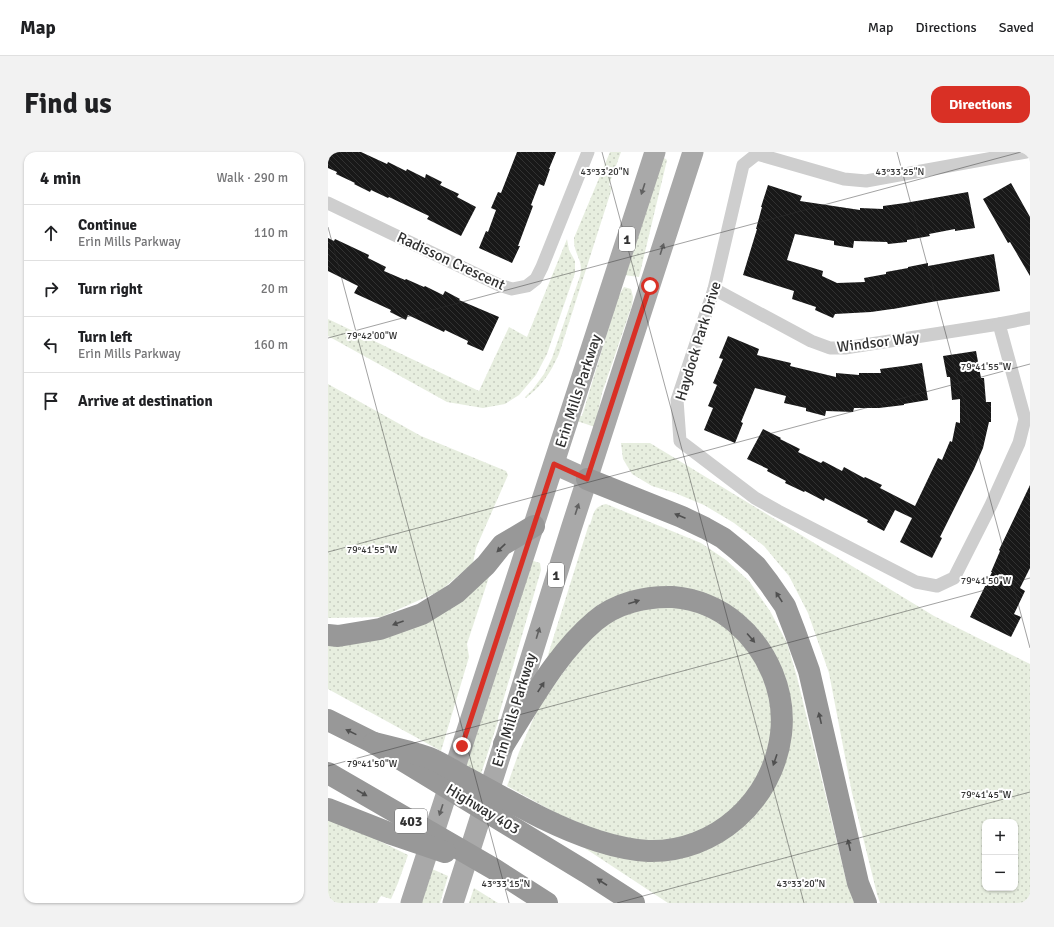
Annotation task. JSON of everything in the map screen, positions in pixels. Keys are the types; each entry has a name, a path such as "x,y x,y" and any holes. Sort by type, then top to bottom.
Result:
{"highway":[{"path":"587,479 682,517 723,538 739,550 756,566 785,606 808,671 858,883 866,903"},
{"path":"328,635 338,636 380,629 422,614 456,594 486,565 502,545 534,526"},
{"path":"374,743 430,758 537,816 578,835 617,847 647,851 668,850 700,842 712,837 727,827 743,813 763,788 772,770 778,752 782,717 780,700 773,675 762,650 754,640 730,617 703,603 684,598 663,597 641,600 615,608 596,620 583,633 555,665 504,744"},
{"name":"Highway 403","path":"328,720 374,743 586,872 634,903"},
{"name":"403","path":"328,773 494,869 547,903"},
{"path":"328,809 389,833 494,869"}],"main road":[{"name":"Erin Mills Parkway","path":"411,903 655,152"},
{"name":"Erin Mills Parkway","path":"453,900 693,152"},
{"path":"554,464 587,479"}],"street":[{"name":"Radisson Crescent","path":"328,203 499,285 512,289 527,286 536,279 588,152"},
{"name":"Haydock Park Drive","path":"999,324 1025,419 1019,443 991,505 954,578 937,586 916,582 778,511 755,498 680,441 677,400 714,290 743,165 757,154 844,179 866,181 1026,152"},
{"name":"Windsor Way","path":"714,290 811,341 830,348 845,348 1030,318"}],"green space":[{"path":"610,152 621,152 609,185 612,188 559,354 546,378 526,398 525,397 544,374 552,358 580,276 581,264 575,247 574,238"},
{"path":"663,157 667,160 639,277 624,275"},
{"path":"567,239 569,250 575,261 575,273 547,354 536,375 519,395 505,404 483,408 447,402 328,336 328,319 479,391 509,327 527,337"},
{"path":"624,287 631,289 633,297 632,305 602,393 595,427 577,421 579,416 582,416 618,297"},
{"path":"328,384 421,436 506,471 508,475 476,548 473,563 440,591 381,617 328,618"},
{"path":"621,443 650,443 934,616 1030,664 1030,903 880,903 852,793 829,673 808,613 789,576 764,546 734,523 704,505 675,493 652,486 632,474 623,459"},
{"path":"606,504 701,543 726,560 749,581 770,611 787,643 797,677 846,880 854,903 668,903 574,841 706,846 783,755 753,630 637,593 547,658 589,524 590,525 596,509"},
{"path":"530,560 540,563 541,570 498,721 481,774 466,765"},
{"path":"489,577 467,644 469,657 441,751 328,689 328,643"},
{"path":"647,606 696,609 722,622 754,653 772,705 773,730 768,754 757,781 729,815 689,837 651,843 598,831 554,812 507,786 519,752 538,708 585,642 605,624"},
{"path":"328,819 347,825 408,855 391,899 381,896 377,903 328,903"},
{"path":"432,869 448,876 440,903 421,903"},
{"path":"474,888 498,903 469,903"}],"building":[{"path":"328,152 361,152 387,164 388,162 406,171 407,169 425,178 426,174 442,182 440,185 459,194 457,197 476,207 461,236 427,219 429,216 389,197 388,198 371,190 370,192 336,174 337,172 328,168"},
{"path":"517,152 556,152 544,186 539,184 531,205 533,206 518,246 520,246 512,263 479,248 486,231 488,232 496,210 491,208 498,192 501,193"},
{"path":"1011,183 1030,217 1030,276 1010,242 1008,243 983,199"},
{"path":"768,185 802,196 800,201 860,210 860,208 883,209 883,206 968,192 975,228 955,231 955,229 929,234 930,236 907,240 907,242 888,244 887,242 854,241 853,248 834,245 834,241 795,234 787,260 823,271 822,276 837,283 865,282 864,278 886,274 886,272 908,267 928,263 928,266 994,254 1000,291 893,309 835,314 833,318 815,310 816,307 792,299 794,291 743,275"},
{"path":"328,238 334,241 335,239 369,255 368,258 386,267 384,271 424,287 425,286 443,295 445,291 460,299 459,300 499,317 483,351 467,344 468,341 445,330 444,332 408,315 406,320 390,312 391,310 354,293 358,286 328,271"},
{"path":"728,336 759,349 757,355 791,363 790,366 836,377 836,373 859,375 859,373 881,373 880,369 922,363 928,400 879,408 854,408 853,412 826,411 825,416 806,411 806,408 784,403 786,396 755,388 741,422 743,423 735,443 704,430 713,408 708,406 717,385 713,383 723,359 719,358"},
{"path":"976,351 981,378 984,378 986,402 991,402 991,422 989,422 983,448 974,469 940,537 942,538 932,558 900,542 912,518 895,510 884,531 867,522 868,520 825,498 824,501 785,483 786,481 767,471 768,469 747,459 763,429 800,449 798,452 821,463 823,461 842,471 844,467 864,478 865,477 882,485 880,488 915,506 938,458 942,460 950,441 952,442 956,422 960,423 960,399 952,400 950,377 947,377 943,356"},
{"path":"1030,485 1030,568 1020,588 1025,591 1014,614 1021,617 1011,637 970,617 992,572 1000,551 999,550"}],"route":[{"path":"462,746 554,464 587,479 650,286"}]}
